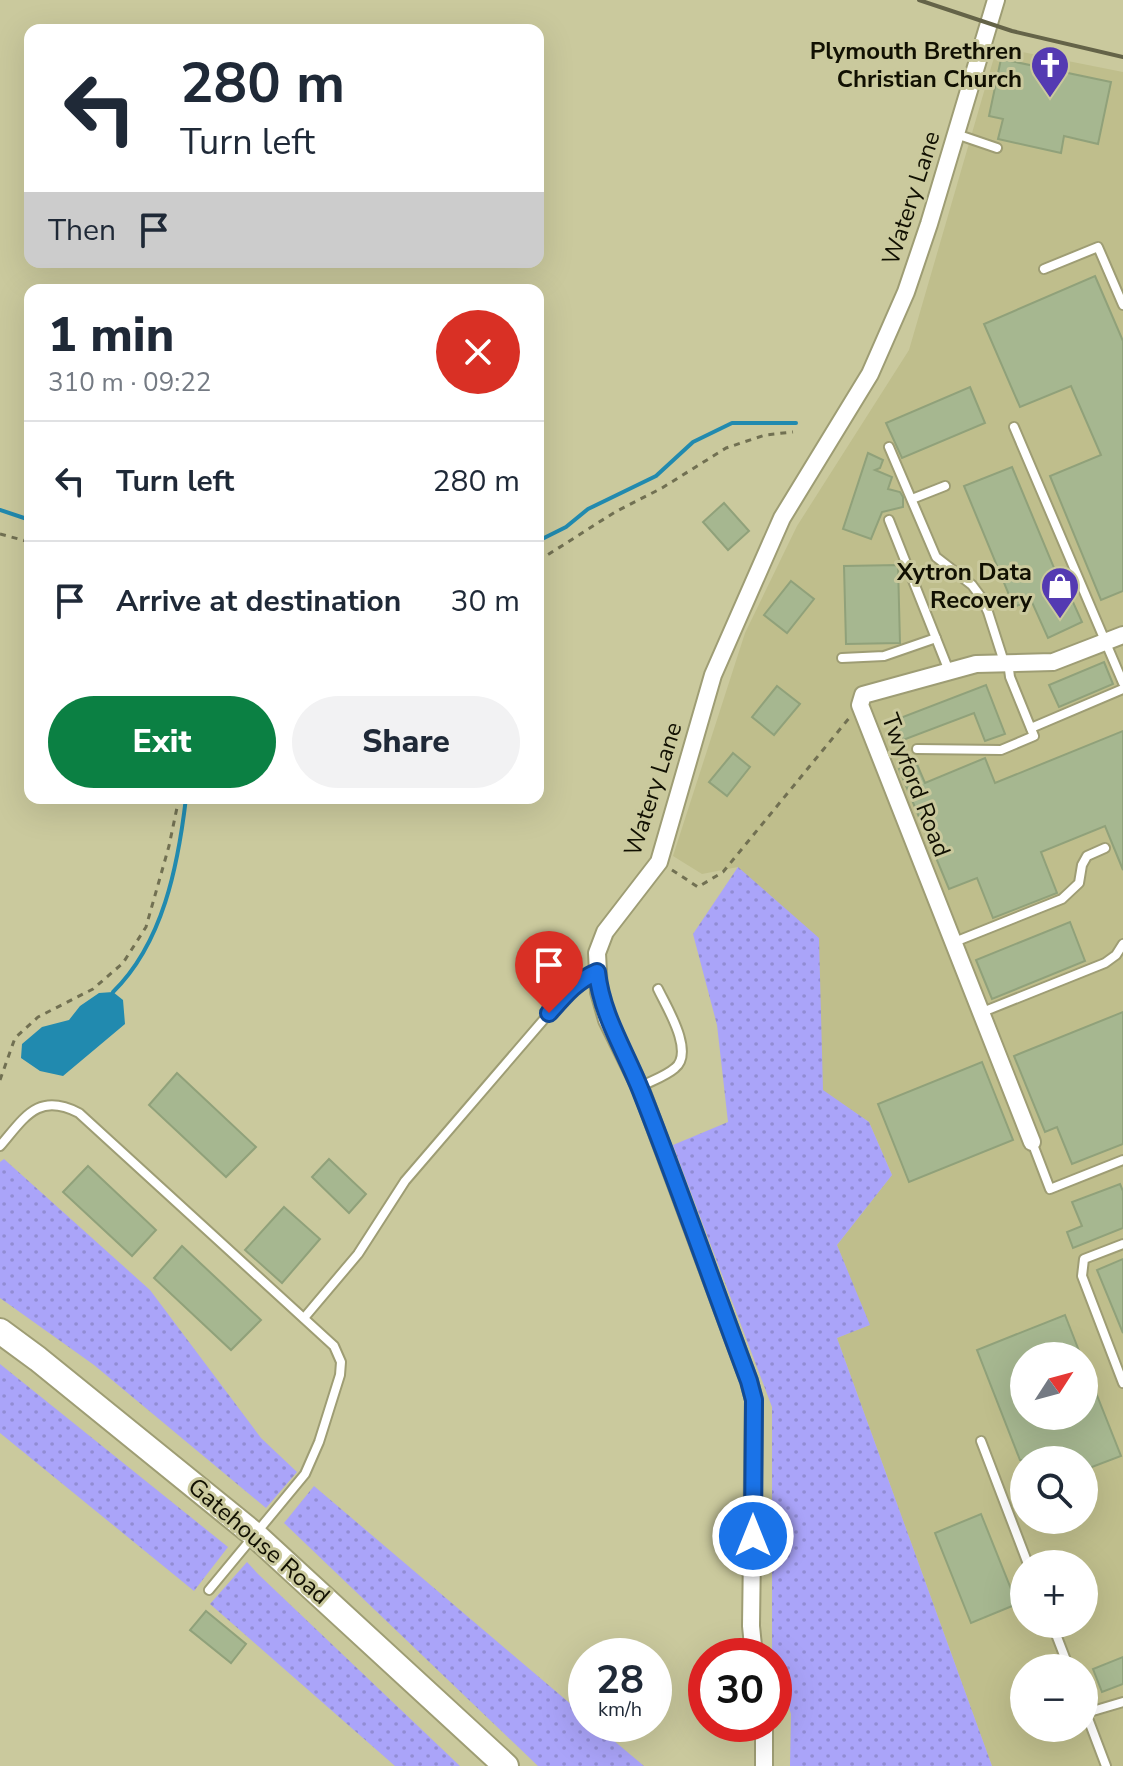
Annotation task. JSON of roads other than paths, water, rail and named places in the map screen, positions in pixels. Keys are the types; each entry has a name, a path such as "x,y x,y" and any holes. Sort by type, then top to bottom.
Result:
{"main road":[{"name":"Gatehouse Road","path":"0,1331 255,1535 506,1766"}],"street":[{"name":"Watery Lane","path":"752,1638 754,1400 640,1087 607,1020 599,992 597,953 605,932 659,862 713,675 782,518 870,374 906,292 996,0"},
{"name":"Twyford Road","path":"1032,1142 860,705 863,695 949,671 976,664 1053,662 1123,635"},
{"path":"764,1742 764,1766"}],"lane":[{"path":"956,134 997,148"},
{"path":"1044,269 1098,247 1123,305"},
{"path":"1014,427 1123,683"},
{"path":"889,447 936,557 972,585 981,597 1034,736 1001,750 917,749"},
{"path":"912,499 945,486"},
{"path":"889,520 949,671"},
{"path":"842,658 884,656 936,638"},
{"path":"1031,728 1123,689"},
{"path":"952,943 1062,899 1079,883 1087,856 1105,848"},
{"path":"980,1013 1105,963 1116,955 1123,944"},
{"path":"304,1318 358,1254 405,1181 570,989 584,977 597,972"},
{"path":"640,1087 678,1067 681,1058 682,1044 677,1028 658,989"},
{"path":"0,1146 32,1111 47,1104 62,1104 79,1113 334,1346 341,1362 340,1375 319,1442 305,1474 209,1590"},
{"path":"1032,1142 1050,1189 1123,1160"},
{"path":"1123,1244 1084,1259 1082,1276 1123,1383"},
{"path":"981,1441 1023,1550"},
{"path":"1098,1707 1123,1702"},
{"path":"1097,1742 1106,1766"}],"water":[{"path":"113,992 123,1000 125,1024 63,1076 40,1071 21,1058 22,1044 42,1027 69,1020 80,1006 99,993"}],"waterway":[{"path":"544,538 566,527 588,509 656,476 693,442 732,423 796,423"},
{"path":"0,510 24,518"},
{"path":"113,992 144,951 156,927 173,876 185,804"}],"railway":[{"path":"919,0 1012,31 1123,57"}],"place":[{"name":"Plymouth Brethren Christian Church","path":"1050,99"},
{"name":"Xytron Data Recovery","path":"1060,620"}]}
